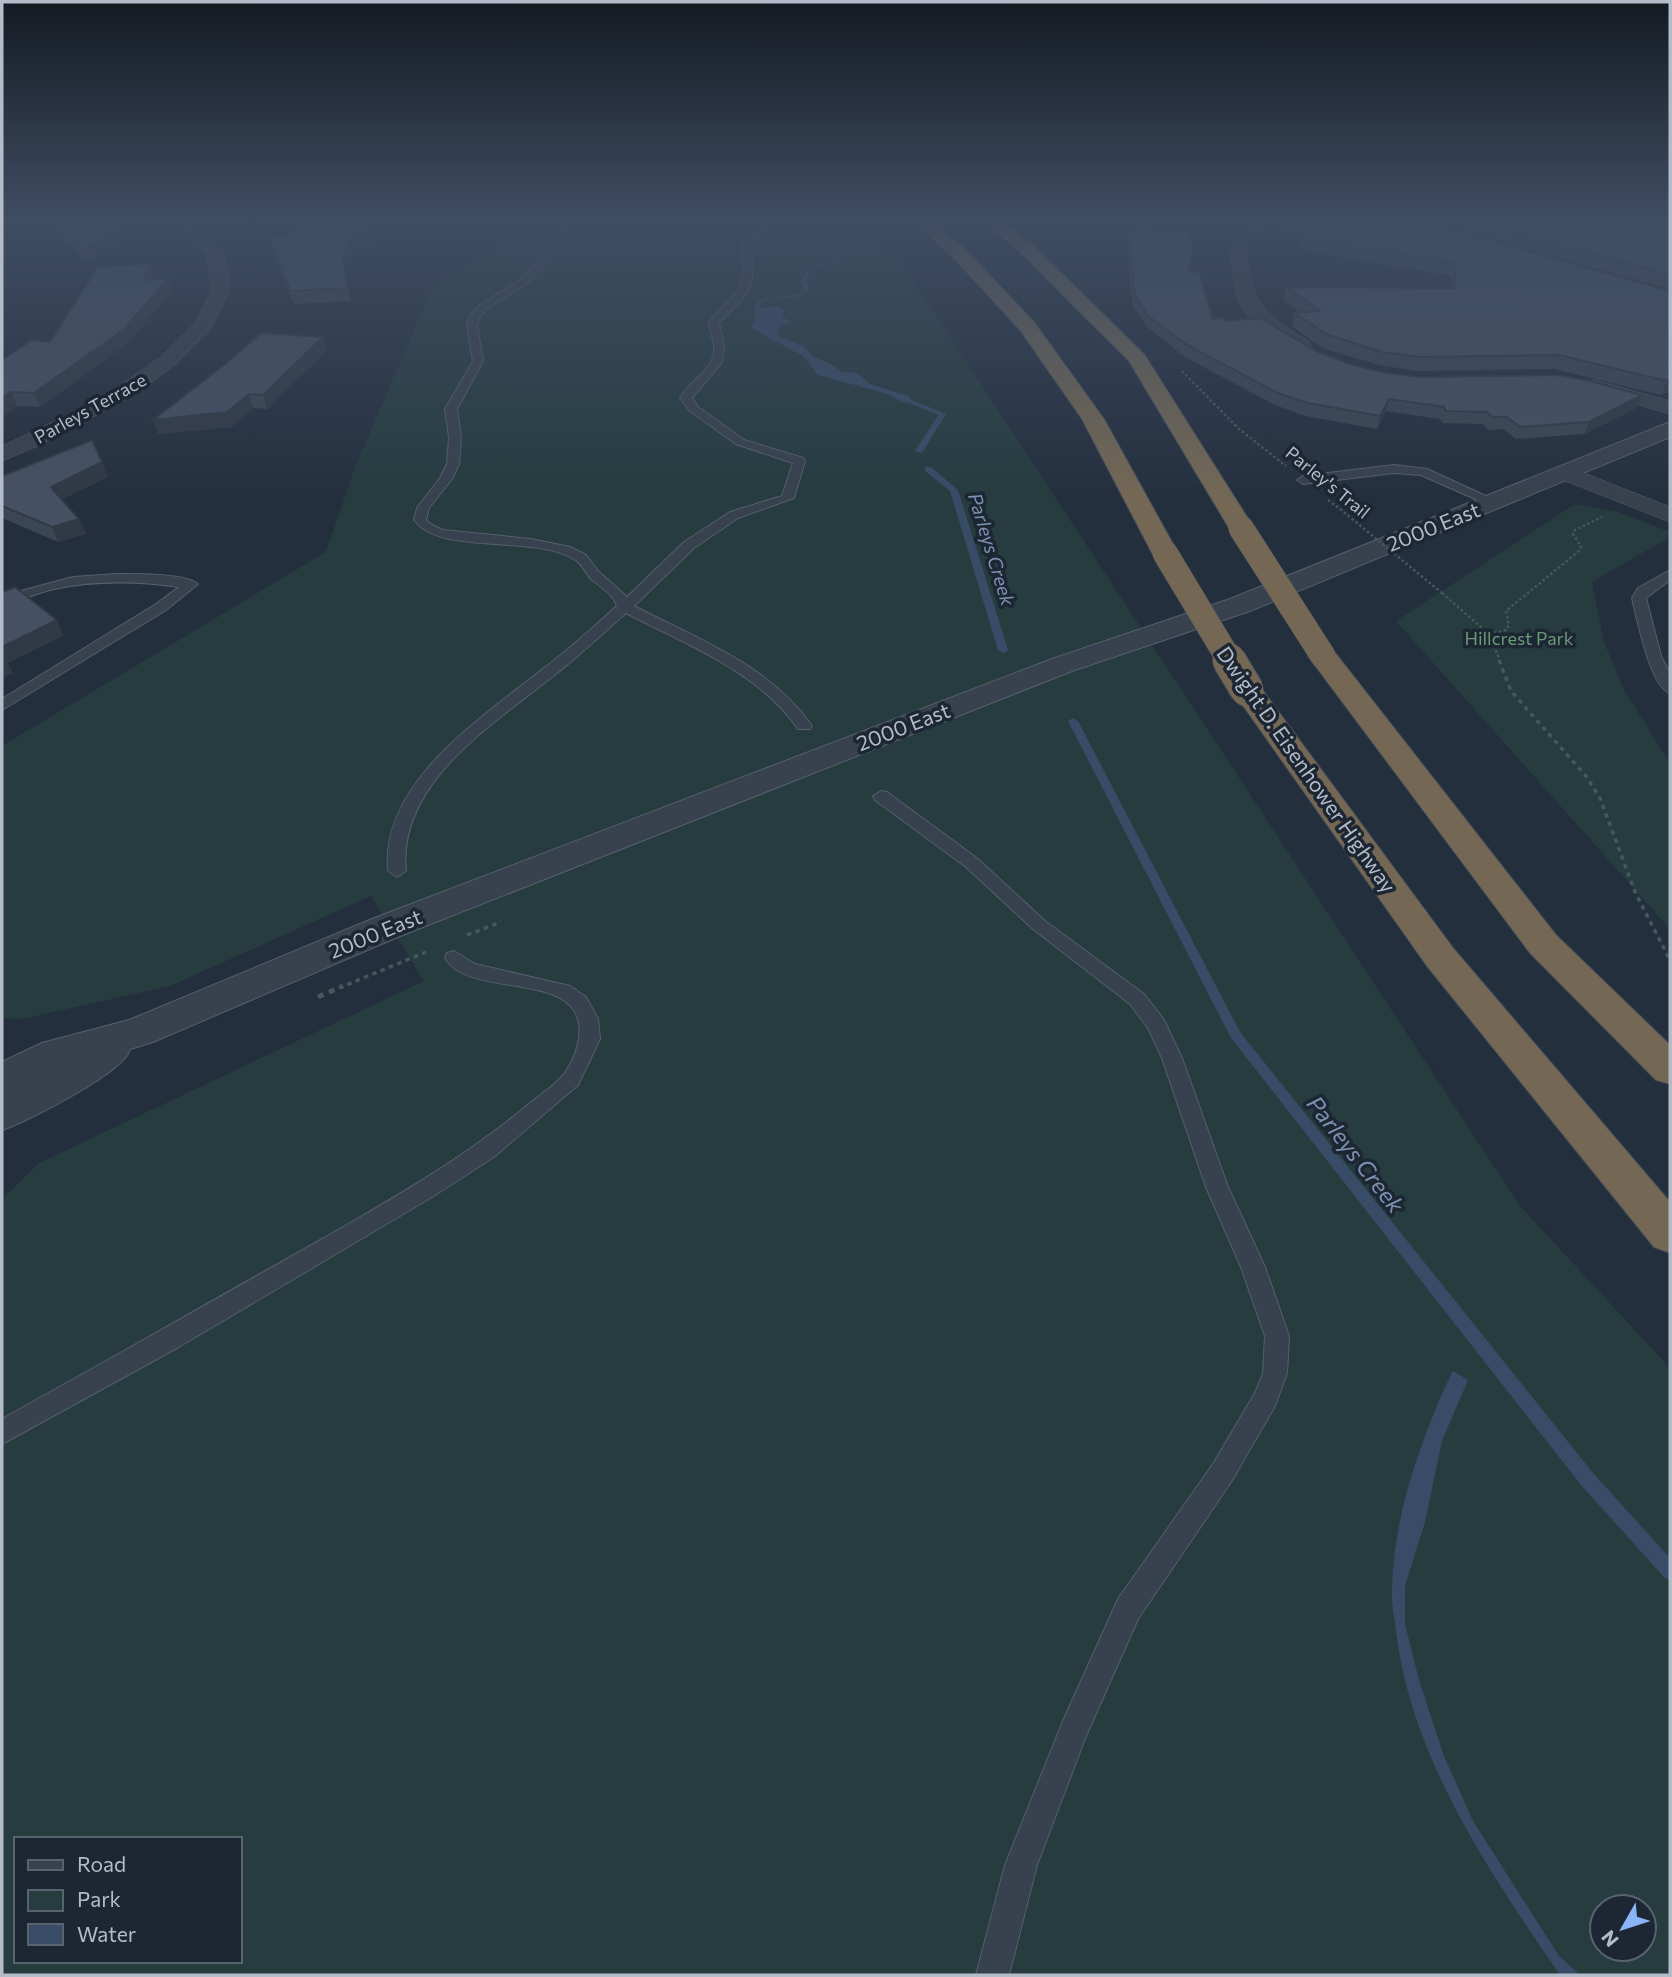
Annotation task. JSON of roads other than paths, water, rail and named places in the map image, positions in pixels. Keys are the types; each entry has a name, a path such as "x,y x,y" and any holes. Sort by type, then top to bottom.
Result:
{"highway":[{"name":"Dwight D. Eisenhower Highway","path":"1015,313 1093,419 1165,553 1247,690 1440,957 1670,1234"},
{"path":"1092,313 1137,358 1323,656 1543,944 1670,1069"}],"street":[{"name":"Parleys Terrace","path":"2,454 80,418 132,388 173,357 204,325 211,313"},
{"path":"1257,313 1265,322 1323,357"},
{"path":"1579,383 1627,394 1670,408"},
{"name":"2000 East","path":"2,1079 56,1054 139,1032 397,923 1062,665 1240,606 1670,429"},
{"path":"1566,473 1670,515"},
{"name":"2000 East","path":"2,1114 63,1082 139,1032"}],"lane":[{"path":"477,313 472,325 478,361 451,409 455,437 453,464 446,480 423,508 420,520 427,528 440,533 543,546 570,552 582,558 596,575 621,596 625,607 755,675 791,707 804,726"},
{"path":"397,871 395,850 401,824 420,790 463,738 553,669 625,607 689,545 752,507 788,498 799,461 740,442 694,409 686,398 690,390 715,366 719,349 714,322 723,313"},
{"path":"1303,480 1333,474 1394,469 1423,472 1493,502"},
{"path":"1670,574 1643,591 1639,598 1654,656 1670,688"},
{"path":"2,601 40,587 117,575 191,584 161,607 2,705"},
{"path":"881,796 972,863 1039,925 1137,999 1157,1025 1172,1058 1217,1187 1253,1267 1277,1336 1275,1373 1266,1398 1223,1473 1128,1609 1073,1731 1021,1865 993,1975"},
{"path":"2,1433 169,1340 424,1191 486,1151 571,1080 590,1040 588,1019 579,1002 563,991 468,969 454,958"}],"water":[{"path":"755,313 783,313 781,316 792,322 780,325 777,330 779,337 804,346 812,356 842,372 857,373 870,384 908,396 912,400 904,403 888,394 818,375 803,356 751,328 755,322"},
{"path":"1453,1371 1468,1380 1442,1441 1425,1522 1405,1586 1405,1624 1419,1680 1444,1756 1473,1821 1559,1956 1580,1975 1560,1975 1481,1855 1436,1769 1418,1725 1405,1679 1392,1601 1397,1536 1414,1467"}],"waterway":[{"name":"Parleys Creek","path":"897,396 942,414 919,451"},
{"name":"Parleys Creek","path":"928,469 954,490 1003,650"},
{"name":"Parleys Creek","path":"1073,721 1235,1035 1587,1479 1670,1571"}],"park label":[{"name":"Hillcrest Park","path":"1519,638"}]}
